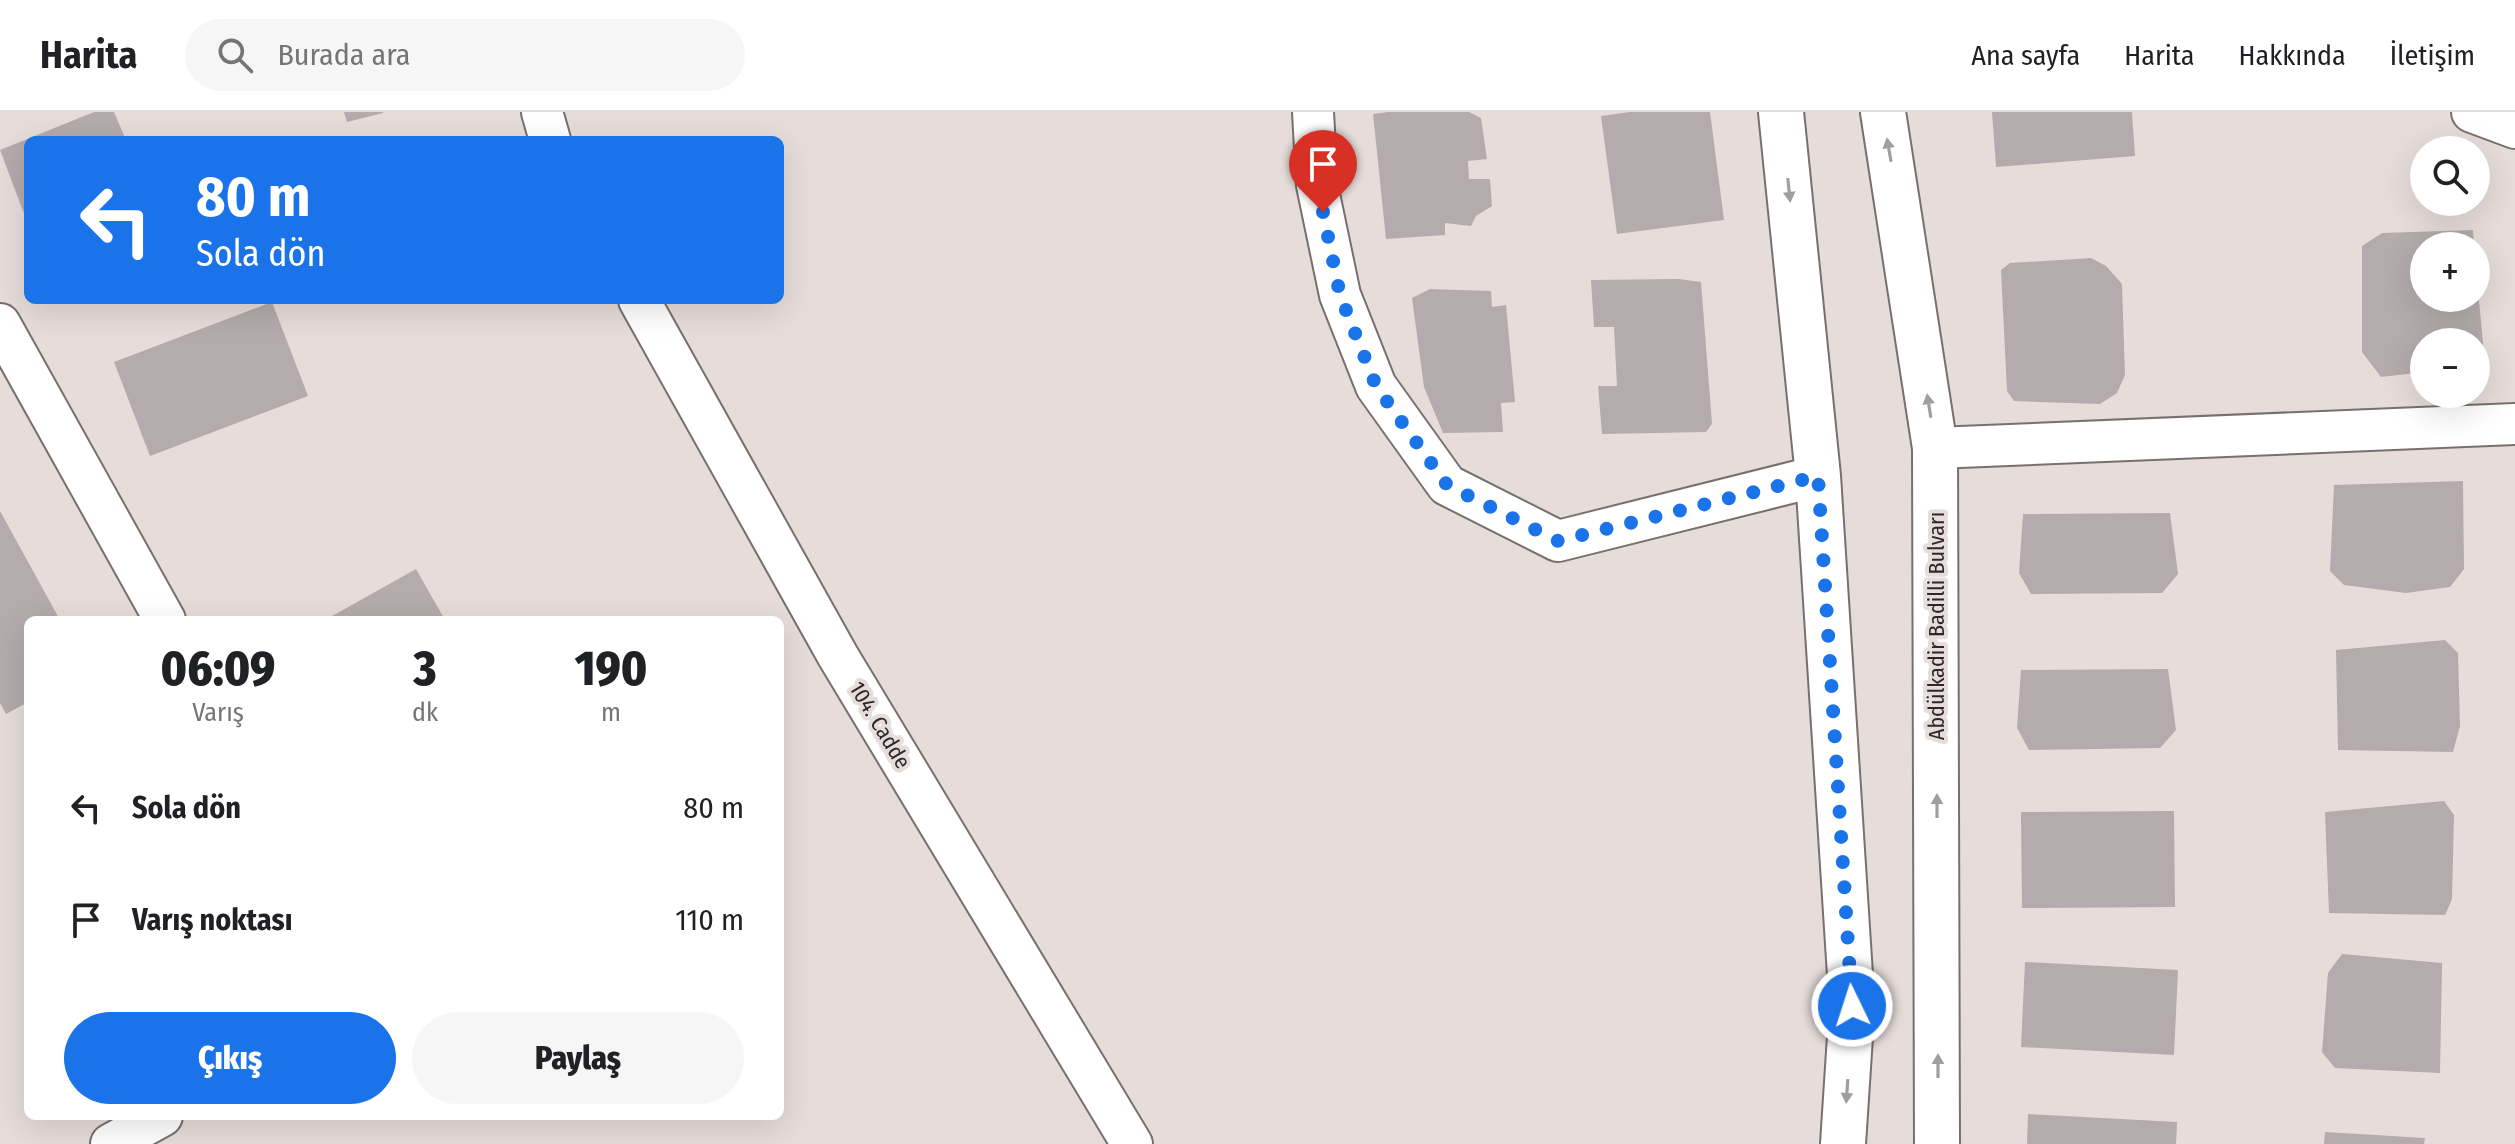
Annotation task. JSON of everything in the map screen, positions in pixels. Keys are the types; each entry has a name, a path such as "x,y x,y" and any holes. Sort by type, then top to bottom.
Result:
{"main road":[{"path":"1781,112 1818,476 1852,1006 1843,1144"},
{"name":"Abdülkadir Badilli Bulvarı","path":"1883,112 1935,448 1937,1144"}],"street":[{"path":"542,112 549,136"},
{"path":"1313,112 1317,185 1340,295 1376,386 1447,485 1558,541 1818,476"},
{"path":"2472,112 2515,128"},
{"name":"104. Cadde","path":"641,304 838,656 1132,1144"},
{"path":"0,324 163,616"},
{"path":"1935,448 2515,424"},
{"path":"111,1144 155,1120"}],"building":[{"path":"94,112 114,112 124,136 35,136"},
{"path":"344,112 383,112 383,113 347,122"},
{"path":"1469,112 1481,118 1487,159 1468,161 1469,179 1490,179 1492,206 1476,216 1471,226 1445,223 1445,235 1386,239 1373,114"},
{"path":"1630,112 1710,112 1724,220 1617,234 1601,116"},
{"path":"1992,112 2132,112 2135,156 1996,167"},
{"path":"24,140 24,213 0,150"},
{"path":"2473,230 2473,232 2412,232"},
{"path":"2410,232 2410,312 2480,312 2482,328 2410,328 2410,374 2381,377 2362,352 2362,246 2382,233"},
{"path":"2091,258 2106,266 2122,284 2125,375 2117,393 2100,404 2014,401 2007,391 2001,270 2010,263"},
{"path":"1679,279 1701,282 1712,424 1706,432 1602,434 1598,386 1617,386 1614,327 1594,327 1591,280"},
{"path":"1430,289 1491,291 1492,307 1506,305 1515,402 1501,403 1503,432 1443,433 1424,387 1412,298"},
{"path":"273,304 308,396 150,456 114,362"},
{"path":"2463,481 2464,569 2450,587 2406,593 2344,585 2330,571 2334,485"},
{"path":"0,511 58,616 24,616 24,704 6,714 0,703"},
{"path":"2170,513 2178,574 2162,593 2031,594 2019,573 2023,514"},
{"path":"416,569 443,616 332,616"},
{"path":"2445,640 2458,653 2460,726 2453,752 2338,750 2336,650"},
{"path":"2168,669 2176,730 2160,748 2029,750 2017,728 2021,670"},
{"path":"2444,801 2454,815 2452,899 2445,915 2329,913 2325,812"},
{"path":"2174,811 2175,907 2022,908 2021,812"},
{"path":"2342,954 2442,963 2440,1073 2335,1068 2322,1052 2328,973"},
{"path":"2025,962 2178,970 2174,1055 2021,1047"},
{"path":"2028,1114 2177,1122 2176,1144 2027,1144"},
{"path":"2325,1132 2425,1138 2424,1144 2324,1144"}],"route":[{"path":"1323,212 1340,295 1376,386 1447,485 1558,541 1818,476 1852,1006"}]}
